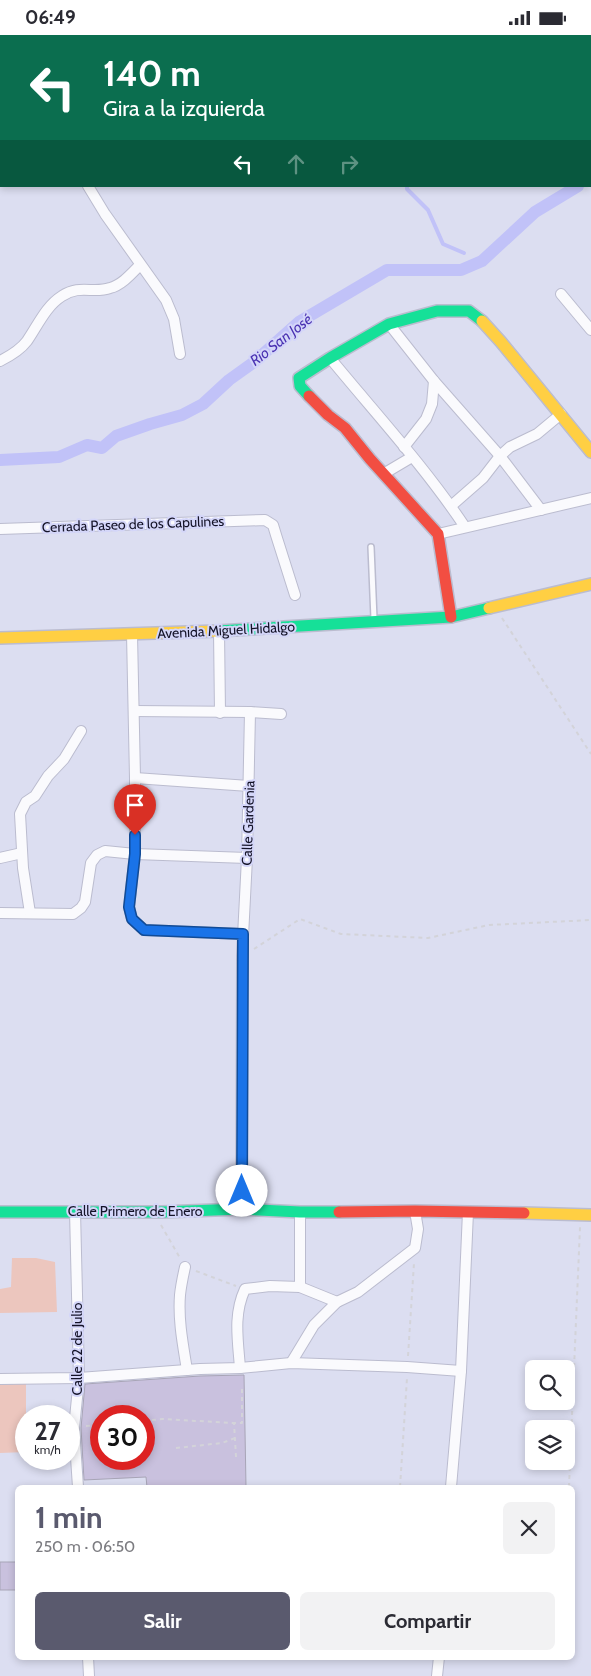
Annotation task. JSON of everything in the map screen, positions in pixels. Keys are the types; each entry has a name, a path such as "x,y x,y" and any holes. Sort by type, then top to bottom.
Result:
{"street":[{"path":"89,187 105,214 166,300 174,319 180,354"},
{"path":"0,361 10,356 26,342 40,319 61,296 74,289 99,290 111,288 122,282 140,265"},
{"path":"561,294 591,330"},
{"path":"451,617 438,534 385,473 370,459 345,428 328,415 300,386 300,378 388,324 437,311 469,311 483,322 591,452"},
{"path":"388,324 434,381 500,456 541,511"},
{"path":"330,358 412,457 451,506 465,527"},
{"path":"404,447 426,419 432,403 434,381"},
{"path":"451,506 483,478 500,456 515,444 537,434 561,414"},
{"path":"385,473 412,457"},
{"path":"438,534 591,498"},
{"name":"Cerrada Paseo de los Capulines","path":"0,529 265,520 273,525 295,595"},
{"name":"Avenida Miguel Hidalgo","path":"0,638 219,631 451,617 591,584"},
{"path":"219,631 220,713"},
{"path":"132,634 136,778 135,854 129,907 132,919 144,930 243,934"},
{"path":"134,711 220,713 250,711 281,714"},
{"name":"Calle Gardenia","path":"242,1209 242,956 247,858 250,711"},
{"path":"30,913 23,868 20,814 26,802 35,796 48,776 64,759 81,731"},
{"path":"136,778 249,786"},
{"path":"0,913 73,914 85,901 91,863 97,855 105,851 135,854 247,858"},
{"path":"0,858 22,853"},
{"name":"Calle Primero de Enero","path":"0,1212 162,1212 242,1209 300,1212 415,1211 586,1215"},
{"name":"Calle 22 de Julio","path":"76,1211 79,1378 76,1405"},
{"path":"291,1363 314,1325 337,1302 358,1291 415,1248 418,1229 415,1211"},
{"path":"300,1212 300,1287"},
{"path":"451,1485 461,1371 468,1212"},
{"path":"185,1267 180,1295 180,1317 187,1369"},
{"path":"240,1368 237,1315 239,1301 245,1289 270,1286 300,1287 337,1302"},
{"path":"0,1379 79,1378 291,1363 461,1371"},
{"name":"Calle 22 de Julio","path":"77,1470 78,1485"},
{"path":"88,1660 89,1676"},
{"path":"438,1676 439,1660"}],"lane":[{"path":"371,547 374,622"}],"path":[{"path":"495,607 591,754"},
{"path":"242,956 300,919 342,934 428,938 488,925 591,920"},
{"path":"569,1485 586,1215"},
{"path":"155,1420 242,1423 242,1386"},
{"path":"234,1423 236,1457"},
{"path":"176,1448 222,1443 234,1438"}],"shaded area":[{"path":"12,1258 36,1258 55,1262 57,1312 0,1313 0,1289 11,1287"},
{"path":"26,1383 26,1405 15,1405 15,1452 0,1453 0,1385"}],"building":[{"path":"244,1375 246,1485 147,1485 146,1477 84,1480 81,1428 85,1384"},
{"path":"0,1562 15,1562 15,1590 0,1590"}],"waterway":[{"path":"407,187 428,210 443,244 464,253"},
{"name":"Rio San José","path":"0,460 59,457 87,445 102,448 116,436 182,415 203,404 299,322 387,270 461,270 482,261 535,212 576,187"}],"traffic: fast":[{"path":"309,396 300,386 299,378 389,324 437,311 469,311 482,321"},
{"path":"218,631 451,617 489,608"},
{"path":"0,1212 162,1212 241,1209 339,1212"}],"traffic: slow":[{"path":"482,321 591,452"},
{"path":"489,608 591,584"},
{"path":"0,638 218,631"},
{"path":"524,1213 591,1215"}],"traffic: jam":[{"path":"309,396 328,415 345,428 370,459 438,534 451,617"},
{"path":"339,1212 524,1213"}],"route":[{"path":"135,835 135,854 129,907 132,919 144,930 243,934 242,1191"}]}
